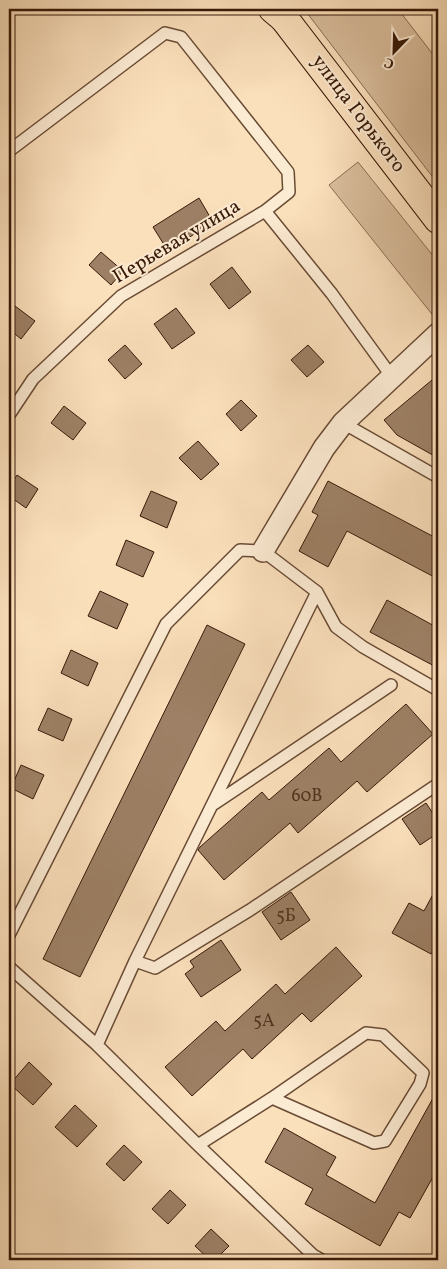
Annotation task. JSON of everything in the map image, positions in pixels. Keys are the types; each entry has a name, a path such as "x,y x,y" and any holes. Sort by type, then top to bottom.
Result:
{"main road":[{"name":"улица Горького","path":"278,12 438,219"}],"street":[{"path":"263,551 324,448 343,423 438,334"}],"lane":[{"path":"9,151 165,33 182,37 288,172 289,192 265,211"},
{"name":"Перьевая улица","path":"9,415 33,380 121,296 265,211 332,294 392,377"},
{"path":"343,423 438,477"},
{"path":"9,935 166,624 240,550 263,551 317,592 336,627 363,647 438,690"},
{"path":"97,1045 135,961 317,592"},
{"path":"212,806 391,685"},
{"path":"135,961 155,968 250,910 438,784"},
{"path":"9,966 97,1045 313,1255 322,1260"},
{"path":"198,1144 272,1098 366,1033 383,1035 423,1073 420,1084 385,1141 374,1143 272,1098"}],"shaded area":[{"path":"304,9 398,9 438,61 438,184"},
{"path":"358,162 438,262 438,315 435,318 329,185"}],"building":[{"path":"199,198 213,222 168,251 153,227"},
{"path":"101,252 123,271 111,285 89,265"},
{"path":"232,267 251,292 229,309 210,284"},
{"path":"15,306 35,321 21,339 9,329 9,314"},
{"path":"176,308 195,333 172,349 154,324"},
{"path":"125,345 142,364 125,379 108,360"},
{"path":"308,345 324,362 307,377 291,360"},
{"path":"438,375 438,458 397,435 384,420"},
{"path":"241,400 257,416 241,431 226,414"},
{"path":"64,406 86,423 73,440 51,423"},
{"path":"198,441 219,464 201,480 179,458"},
{"path":"17,475 38,489 26,508 9,496 9,487"},
{"path":"328,481 438,539 438,579 347,531 328,567 299,551 318,515 312,512"},
{"path":"151,491 177,502 167,528 140,516"},
{"path":"126,540 154,552 143,577 116,565"},
{"path":"100,591 128,604 117,629 88,616"},
{"path":"387,600 438,628 438,668 370,632"},
{"path":"207,625 245,644 80,977 43,959"},
{"path":"71,650 98,663 88,686 61,673"},
{"path":"406,704 433,734 367,792 357,781 298,833 290,823 224,880 198,850 262,792 269,800 329,748 341,762"},
{"path":"48,708 72,719 63,741 38,730"},
{"path":"21,765 44,775 33,799 11,788"},
{"path":"426,803 438,821 438,833 420,845 402,819"},
{"path":"438,885 438,941 431,954 392,933 409,903 424,911"},
{"path":"291,892 310,920 281,940 262,912"},
{"path":"221,940 241,970 201,997 185,974 194,967 190,961"},
{"path":"336,947 362,976 311,1022 302,1013 252,1059 243,1049 192,1096 165,1067 216,1021 225,1031 276,984 285,994"},
{"path":"29,1062 52,1084 33,1105 10,1084"},
{"path":"438,1089 438,1168 410,1218 399,1212 380,1246 305,1204 313,1189 265,1162 284,1128 336,1157 326,1175 375,1203"},
{"path":"75,1105 97,1126 77,1147 55,1127"},
{"path":"124,1145 142,1162 124,1181 106,1164"},
{"path":"170,1190 186,1205 168,1224 152,1209"},
{"path":"211,1229 229,1246 215,1260 210,1260 195,1246"}]}
